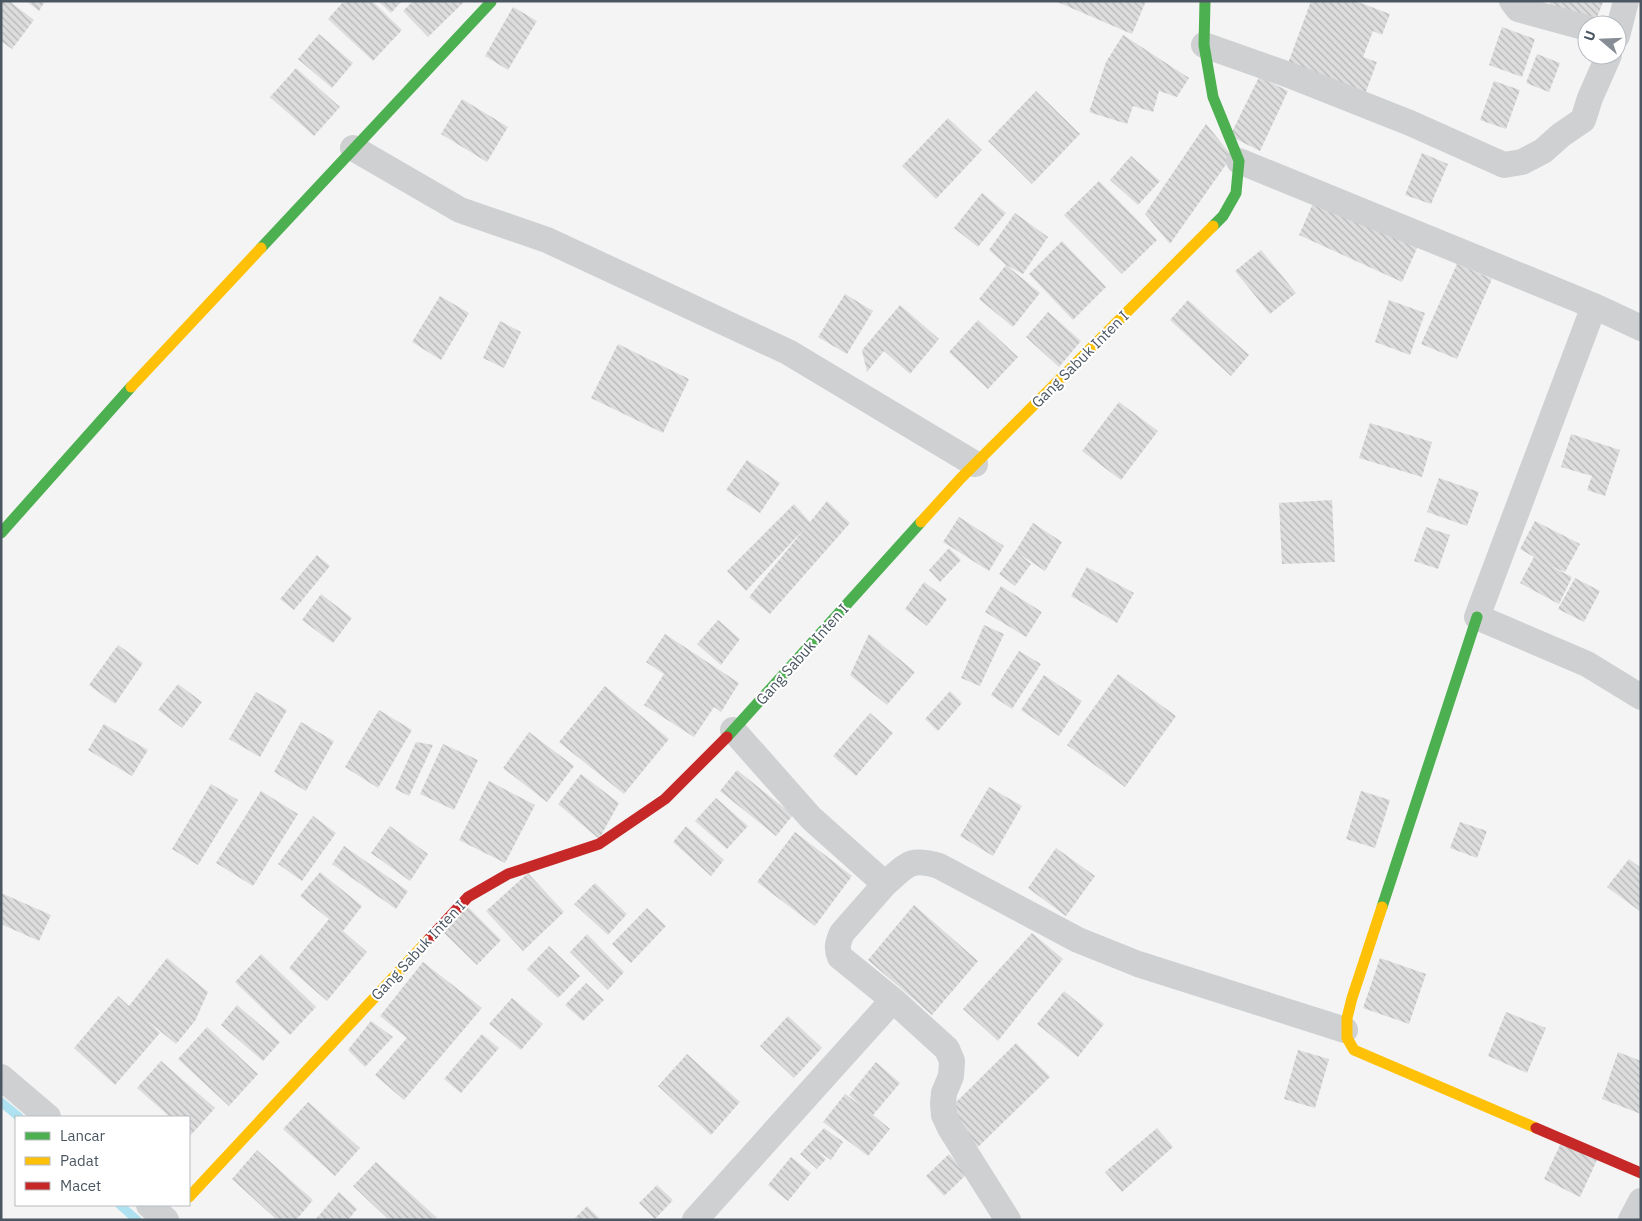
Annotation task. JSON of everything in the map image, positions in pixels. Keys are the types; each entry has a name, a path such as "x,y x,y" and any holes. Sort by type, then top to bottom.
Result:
{"street":[{"name":"Gang Sabuk Inten I","path":"190,1196 468,896 508,874 599,844 665,799 733,730 975,464 1223,216 1236,193 1239,161 1212,97 1204,45 1205,1"},
{"path":"1512,1 1518,9 1577,25"},
{"path":"1622,15 1626,1"},
{"path":"1,533 109,410 491,2"},
{"path":"1204,45 1288,75 1410,123 1504,165 1522,162 1543,151 1560,135 1583,120 1590,98 1605,65"},
{"path":"353,148 460,210 547,240 788,352 975,464"},
{"path":"1239,161 1594,306 1641,328"},
{"path":"1594,306 1476,617 1352,998 1344,1030 1347,1043 1354,1050 1641,1173"},
{"path":"1476,617 1587,664 1641,697"},
{"path":"733,730 810,818 885,884"},
{"path":"1008,1220 955,1136 944,1115 944,1093 951,1076 952,1061 948,1049 894,1000 840,958 837,950 842,933 885,884 910,863 924,861 939,866 1078,940 1138,964 1344,1030"},
{"path":"695,1220 894,1000"},
{"path":"1,1077 47,1116"},
{"path":"1631,1220 1641,1201"},
{"path":"150,1206 167,1220 180,1206"}],"building":[{"path":"1,1 9,1 34,20 12,49 1,41"},
{"path":"26,1 45,1 39,11"},
{"path":"344,1 372,1 402,30 373,61 328,19"},
{"path":"378,1 402,1 391,13"},
{"path":"413,1 465,1 428,37 403,11"},
{"path":"1055,1 1146,1 1132,34"},
{"path":"1311,1 1355,1 1390,14 1382,35 1373,31 1363,57 1377,62 1365,94 1287,66"},
{"path":"1551,1 1603,2 1598,15 1577,15 1577,19 1548,10"},
{"path":"513,7 537,21 508,70 485,56"},
{"path":"1502,27 1535,39 1522,77 1489,65"},
{"path":"319,34 353,63 332,88 298,59"},
{"path":"1123,35 1189,78 1177,97 1159,91 1153,112 1133,106 1127,124 1089,112 1106,62"},
{"path":"1537,54 1560,63 1549,92 1526,83"},
{"path":"296,68 340,107 314,136 270,97"},
{"path":"1259,77 1288,91 1260,151 1230,136"},
{"path":"1494,81 1520,90 1506,129 1480,120"},
{"path":"1036,91 1080,134 1032,184 988,141"},
{"path":"462,99 508,127 487,162 441,134"},
{"path":"948,118 982,150 936,199 902,166"},
{"path":"1206,124 1232,156 1170,244 1145,214"},
{"path":"1422,153 1448,164 1431,204 1405,195"},
{"path":"1131,156 1160,181 1138,205 1110,180"},
{"path":"1099,181 1157,240 1122,274 1064,215"},
{"path":"982,193 1006,213 978,247 954,228"},
{"path":"1315,199 1418,246 1402,282 1299,235"},
{"path":"1015,213 1048,237 1023,274 1006,265 989,250"},
{"path":"1062,241 1106,287 1073,320 1029,274"},
{"path":"1261,250 1296,293 1270,314 1235,271"},
{"path":"1457,264 1492,279 1457,359 1421,344"},
{"path":"1006,265 1040,293 1013,327 979,299"},
{"path":"845,294 873,311 847,354 818,337"},
{"path":"440,296 469,313 441,360 412,342"},
{"path":"1188,300 1249,355 1231,376 1170,320"},
{"path":"1389,300 1425,313 1410,355 1375,342"},
{"path":"900,305 939,339 910,374 884,351 867,372 862,350"},
{"path":"1048,312 1081,341 1059,367 1026,337"},
{"path":"978,320 1018,357 988,389 949,352"},
{"path":"500,321 521,332 504,368 483,358"},
{"path":"618,344 689,379 663,433 591,398"},
{"path":"1119,402 1158,431 1121,480 1082,451"},
{"path":"1370,423 1432,442 1422,477 1359,458"},
{"path":"1571,434 1620,450 1605,496 1587,490 1592,476 1561,467"},
{"path":"747,460 780,483 760,513 726,490"},
{"path":"1439,478 1479,492 1467,526 1427,512"},
{"path":"1332,500 1335,562 1282,564 1279,503"},
{"path":"827,501 850,523 770,614 749,597 805,528 746,591 727,571 794,504 810,522"},
{"path":"959,517 1004,546 989,571 943,542"},
{"path":"1535,521 1580,544 1565,572 1550,566 1572,577 1559,604 1520,583 1534,557 1520,549"},
{"path":"1033,523 1062,542 1045,571 1019,554 1031,564 1015,586 999,574"},
{"path":"1426,527 1450,535 1438,569 1414,561"},
{"path":"949,548 961,560 940,582 929,570"},
{"path":"317,555 330,566 294,610 280,599"},
{"path":"1087,567 1134,593 1117,623 1071,596"},
{"path":"1575,578 1600,591 1584,622 1558,609"},
{"path":"924,582 947,599 927,626 905,609"},
{"path":"1001,586 1042,612 1026,637 985,612"},
{"path":"321,594 352,618 333,643 302,620"},
{"path":"718,620 740,639 721,665 697,644"},
{"path":"984,625 1004,634 980,686 961,678"},
{"path":"665,634 739,683 721,712 714,707 694,737 644,705 664,674 646,662"},
{"path":"869,634 915,672 887,705 850,675"},
{"path":"118,645 143,663 115,704 89,685"},
{"path":"1019,651 1041,664 1012,709 991,695"},
{"path":"1118,674 1176,716 1125,787 1067,745"},
{"path":"1044,675 1082,701 1059,736 1021,710"},
{"path":"178,684 202,702 182,728 158,710"},
{"path":"605,686 669,739 624,794 559,742"},
{"path":"950,691 962,703 938,731 925,719"},
{"path":"256,692 287,710 260,757 229,739"},
{"path":"379,710 412,730 378,788 345,767"},
{"path":"870,713 893,733 856,776 833,756"},
{"path":"301,722 334,741 306,791 274,772"},
{"path":"104,724 148,750 132,776 88,750"},
{"path":"529,732 574,766 547,802 503,768"},
{"path":"416,742 433,745 409,796 395,789"},
{"path":"443,744 478,760 454,810 420,794"},
{"path":"737,770 793,815 776,836 720,791"},
{"path":"581,774 619,803 599,839 558,804"},
{"path":"489,781 535,805 505,863 459,840"},
{"path":"211,784 238,800 198,865 172,849"},
{"path":"989,787 1022,806 993,856 960,836"},
{"path":"261,791 298,814 253,886 216,863"},
{"path":"1361,791 1390,800 1375,848 1346,839"},
{"path":"716,798 748,826 727,849 695,821"},
{"path":"313,816 336,833 302,881 278,864"},
{"path":"1460,822 1487,831 1477,858 1450,848"},
{"path":"390,826 428,854 410,881 371,853"},
{"path":"686,826 724,860 711,876 673,842"},
{"path":"795,832 852,876 815,926 757,882"},
{"path":"344,846 408,891 396,909 332,864"},
{"path":"1056,848 1095,876 1066,916 1028,888"},
{"path":"1629,859 1641,868 1641,912 1607,887"},
{"path":"320,872 362,906 343,931 367,952 327,1001 289,968 329,919 300,896"},
{"path":"528,873 564,912 523,951 486,911"},
{"path":"595,883 627,914 608,935 574,904"},
{"path":"1,893 51,915 39,941 1,924"},
{"path":"914,905 978,961 932,1015 868,960"},
{"path":"467,906 501,940 477,965 442,931"},
{"path":"647,908 666,926 631,963 612,944"},
{"path":"1032,933 1063,959 998,1041 963,1009"},
{"path":"587,934 624,972 608,990 570,952"},
{"path":"549,946 580,976 558,998 527,969"},
{"path":"261,954 316,1007 290,1035 235,982"},
{"path":"167,958 208,992 195,1021 176,1044 148,1021 160,1033 115,1085 74,1048 118,996 129,1006"},
{"path":"1380,958 1426,974 1409,1024 1363,1008"},
{"path":"423,962 482,1008 404,1100 375,1075 407,1038 380,1016"},
{"path":"586,983 604,1000 583,1021 565,1005"},
{"path":"1064,991 1104,1024 1078,1057 1037,1024"},
{"path":"512,998 543,1024 521,1050 489,1024"},
{"path":"237,1005 280,1042 263,1061 221,1025"},
{"path":"1506,1012 1546,1028 1527,1073 1488,1056"},
{"path":"788,1016 822,1048 794,1078 760,1046"},
{"path":"371,1021 393,1037 365,1067 348,1050"},
{"path":"207,1027 258,1074 229,1106 178,1059"},
{"path":"482,1034 499,1048 461,1093 444,1079"},
{"path":"1016,1043 1050,1077 978,1147 945,1113"},
{"path":"1298,1050 1329,1059 1315,1108 1284,1099"},
{"path":"1618,1052 1641,1061 1641,1114 1602,1099"},
{"path":"687,1054 740,1102 711,1135 658,1086"},
{"path":"161,1061 215,1108 191,1135 190,1116 169,1116 137,1088"},
{"path":"876,1062 900,1083 873,1115 890,1129 868,1156 823,1122 845,1094 862,1107 849,1095"},
{"path":"308,1102 360,1148 335,1176 283,1129"},
{"path":"824,1128 843,1142 831,1160 811,1146 826,1159 817,1169 800,1154"},
{"path":"1157,1128 1173,1147 1122,1192 1105,1172"},
{"path":"1561,1143 1597,1160 1580,1197 1544,1179"},
{"path":"257,1150 313,1200 296,1220 277,1220 232,1179"},
{"path":"949,1154 967,1174 944,1196 926,1176"},
{"path":"791,1157 811,1173 788,1201 768,1185"},
{"path":"376,1162 437,1218 435,1220 389,1220 353,1186"},
{"path":"657,1185 673,1200 655,1219 639,1203"},
{"path":"339,1192 357,1209 348,1220 315,1220"},
{"path":"587,1206 601,1220 573,1220"}],"waterway":[{"path":"1,1102 18,1116"},
{"path":"121,1206 137,1220"}],"traffic: fast":[{"path":"261,248 490,1"},
{"path":"1205,1 1204,45 1213,97 1239,161 1236,193 1223,216 1213,226"},
{"path":"1,533 131,387"},
{"path":"727,737 921,522"},
{"path":"1382,907 1477,617"}],"traffic: slow":[{"path":"921,522 961,478 1213,226"},
{"path":"131,387 261,248"},
{"path":"1382,907 1347,1018 1347,1038 1354,1050 1536,1128"},
{"path":"190,1196 429,939"}],"traffic: jam":[{"path":"429,939 468,897 508,874 599,844 665,799 727,737"},
{"path":"1536,1128 1641,1173"}]}
